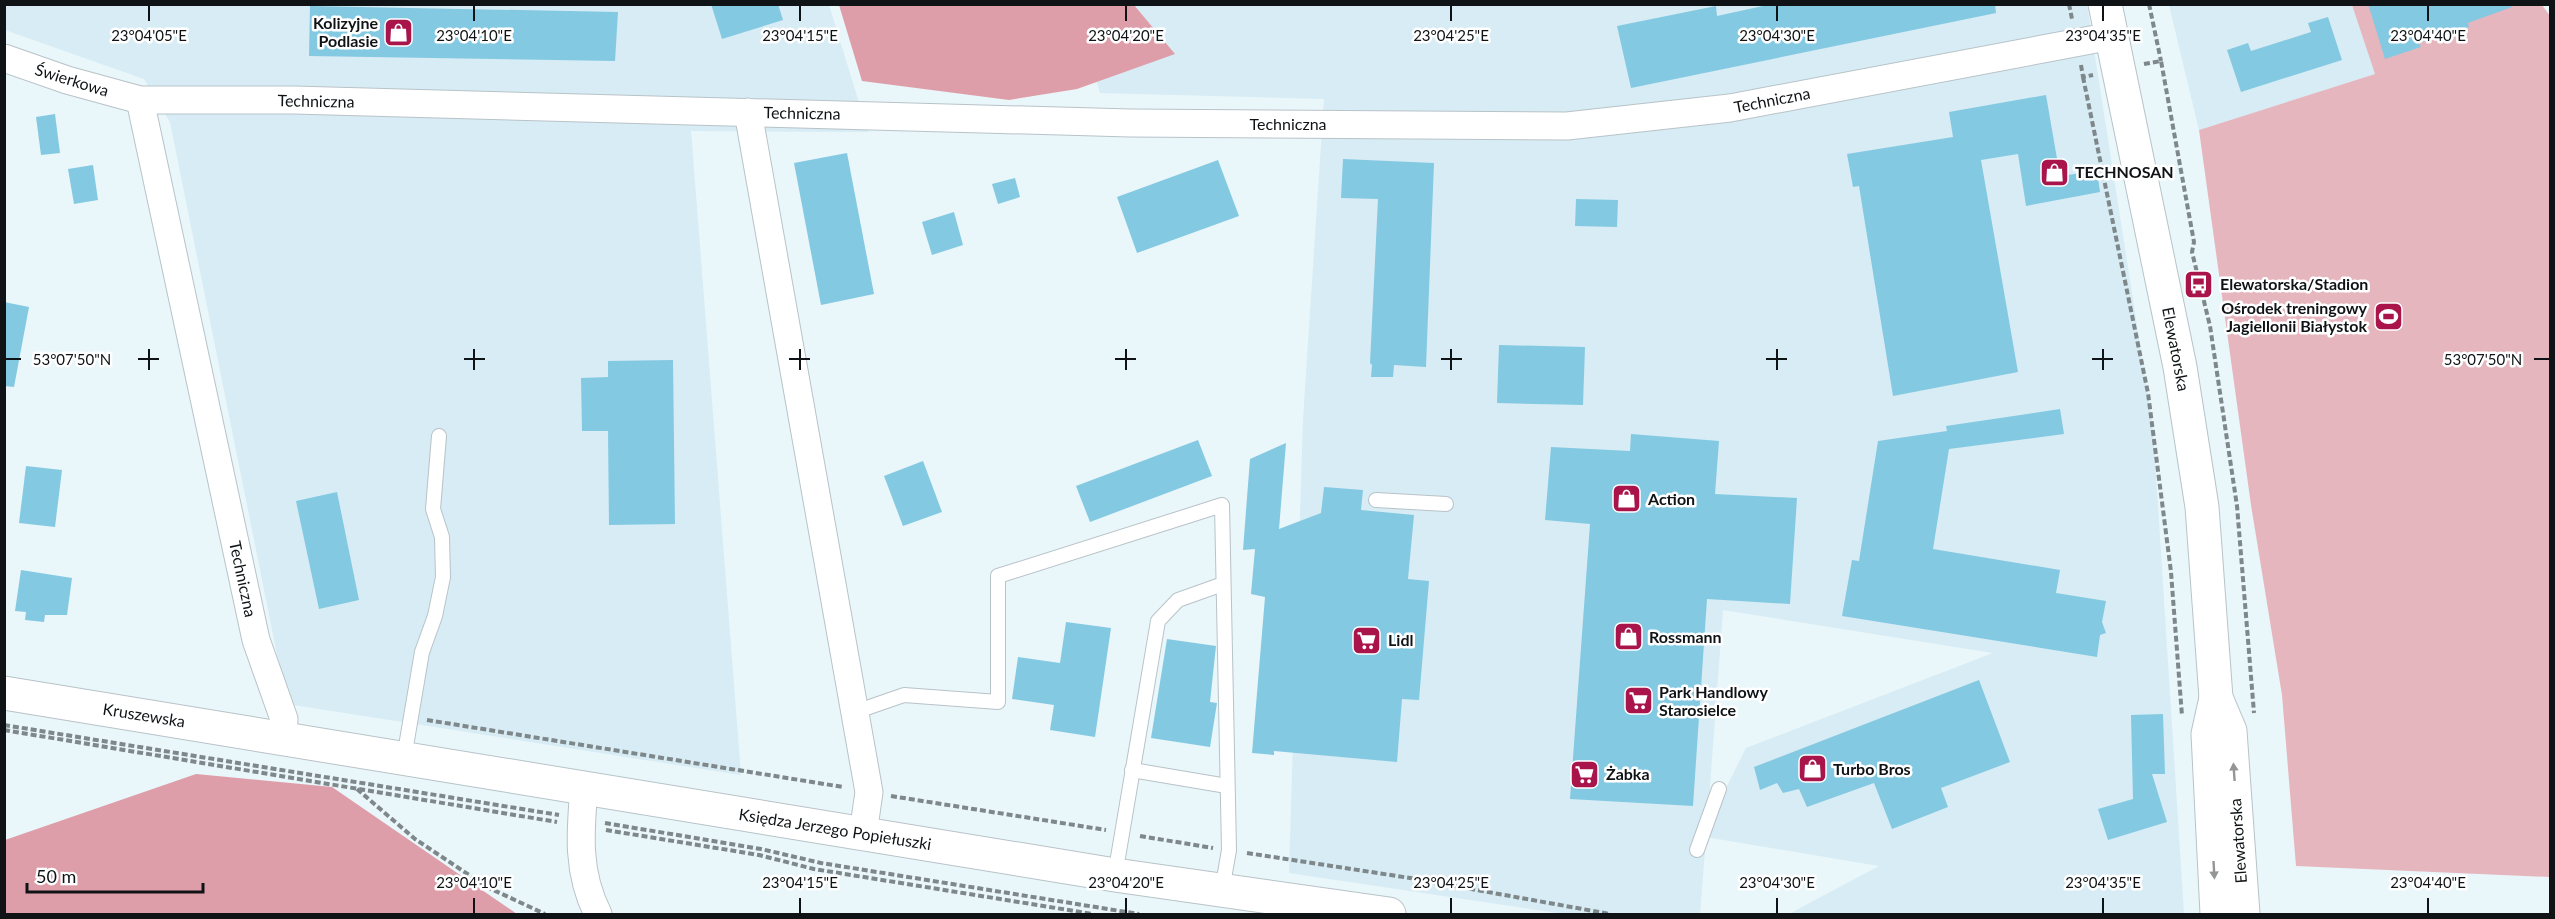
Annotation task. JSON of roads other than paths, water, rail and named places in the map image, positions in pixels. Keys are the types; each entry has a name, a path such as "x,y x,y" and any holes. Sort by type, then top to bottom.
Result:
{"street":[{"name":"Elewatorska","path":"2105,4 2180,367 2202,507 2216,698 2208,734 2217,915"},
{"name":"Techniczna","path":"283,738 284,719 256,640 140,100 271,99 1130,123 1567,126 1730,108 2112,36"},
{"name":"Świerkowa","path":"4,58 67,80 140,100"},
{"path":"748,112 869,792 863,834"},
{"name":"Kruszewska","path":"4,693 283,738"},
{"name":"Elewatorska","path":"2216,698 2230,731 2243,915"},
{"name":"Księdza Jerzego Popiełuszki","path":"283,738 354,766 407,743 582,811 863,834 1115,875 1389,915"},
{"path":"582,811 581,865 597,915"}],"lane":[{"path":"407,743 422,652 435,616 443,577 442,537 433,509 439,436"},
{"path":"1376,500 1446,504"},
{"path":"855,712 904,695 998,702 998,576 1222,505 1229,850 1222,890"},
{"path":"1115,875 1158,621 1178,600 1223,584"},
{"path":"1132,770 1227,786"},
{"path":"1697,850 1719,789"}],"place":[{"name":"Kolizyjne Podlasie","path":"399,32"},
{"name":"TECHNOSAN","path":"2054,172"},
{"name":"Elewatorska/Stadion","path":"2199,284"},
{"name":"Ośrodek treningowy Jagiellonii Białystok","path":"2388,317"},
{"name":"Action","path":"1627,499"},
{"name":"Rossmann","path":"1628,637"},
{"name":"Lidl","path":"1367,640"},
{"name":"Park Handlowy Starosielce","path":"1638,701"},
{"name":"Turbo Bros","path":"1812,769"},
{"name":"Żabka","path":"1585,774"}]}
